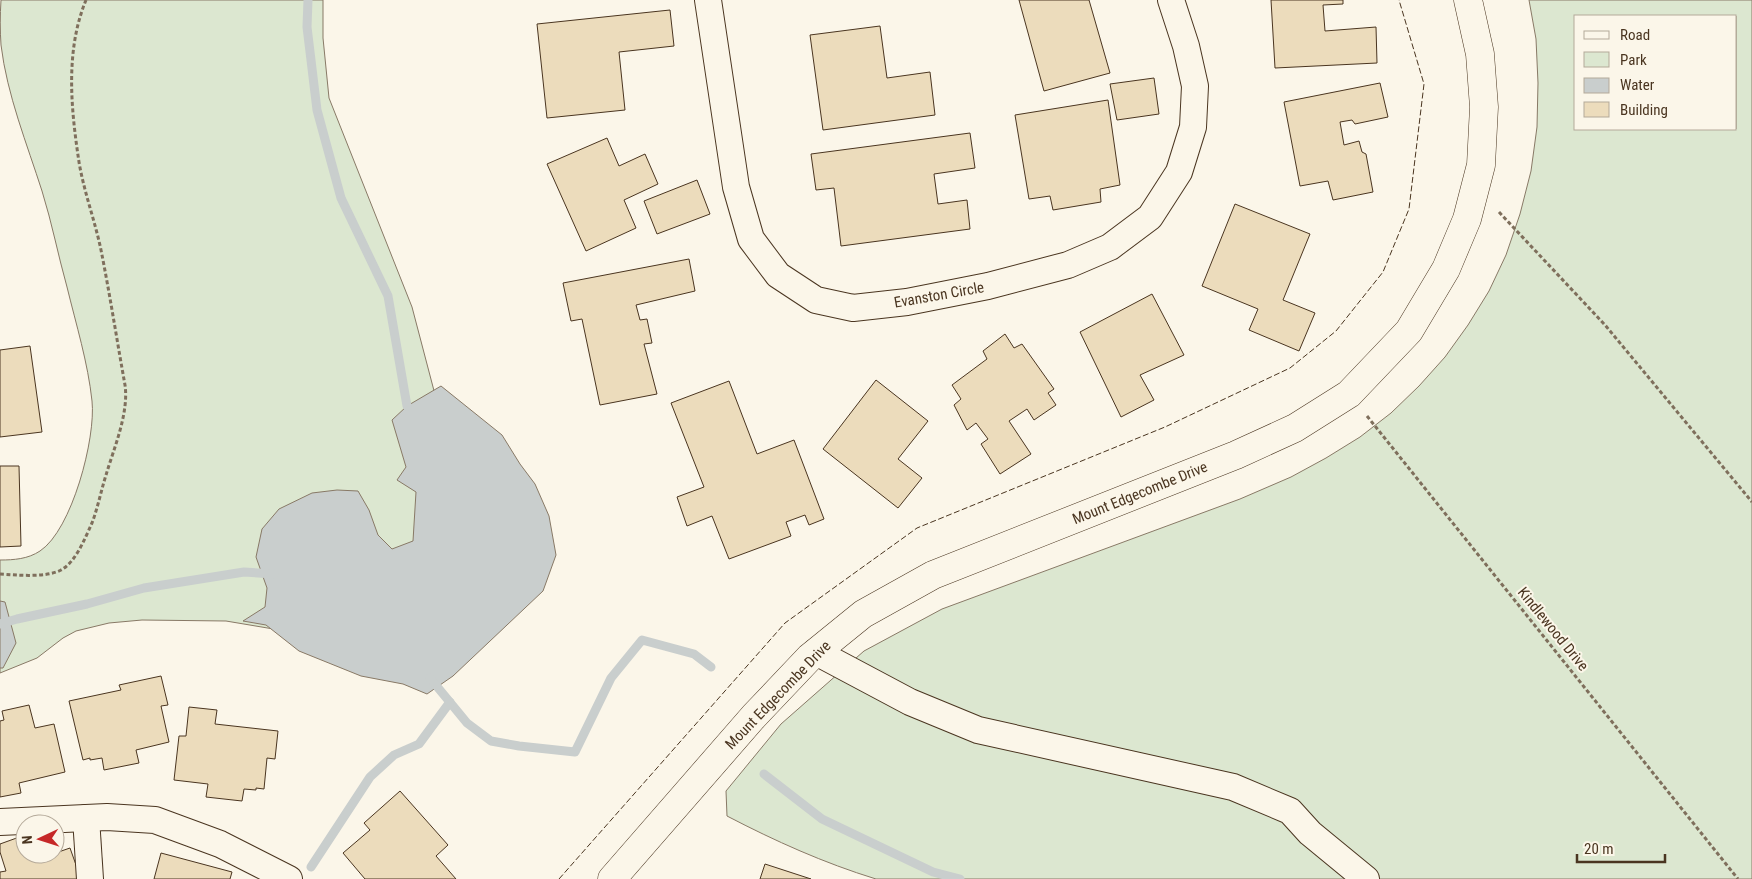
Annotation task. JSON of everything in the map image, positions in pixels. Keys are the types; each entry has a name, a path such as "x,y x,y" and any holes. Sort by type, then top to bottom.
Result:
{"street":[{"name":"Evanston Circle","path":"708,0 736,187 751,239 778,274 786,280 816,300 853,308 907,302 970,290 1068,265 1110,247 1150,217 1179,172 1193,127 1195,86 1186,46 1171,0"},
{"name":"Mount Edgecombe Drive","path":"612,879 754,716 816,652 863,614 933,575 1236,455 1295,428 1349,394 1409,331 1446,269 1467,219 1481,165 1484,107 1480,54 1468,0"},
{"path":"816,652 910,702 978,730 1233,787 1290,811 1310,833 1366,879"},
{"path":"0,822 107,817 155,820 220,844 289,879"},
{"path":"86,818 90,879"}],"path":[{"path":"0,574 51,574 61,570 75,556 92,521 126,403 125,386 102,257 80,163 74,114 72,89 73,50 86,0"},
{"path":"1475,187 1605,325 1752,502"},
{"name":"Kindlewood Drive","path":"1349,394 1738,879"}],"green space":[{"path":"1,0 323,0 323,38 329,98 412,307 443,425 483,532 309,635 226,621 142,620 109,623 76,631 63,638 37,658 0,673 0,560 31,556 52,540 72,504 80,482 86,459 92,417 90,387 78,329 46,203 18,119 4,64 1,45"},
{"path":"1529,0 1752,0 1752,879 876,879 800,851 727,816 726,791 781,724 864,651 942,609 1240,499 1291,477 1360,437 1391,413 1445,357 1489,291 1506,255 1520,214 1531,171 1537,127 1536,39"}],"water":[{"path":"441,386 502,435 535,484 549,516 556,555 543,591 453,676 427,694 403,684 361,676 299,651 266,625 243,621 265,607 267,588 256,557 262,529 279,509 312,493 337,490 358,491 369,510 378,535 392,549 413,541 416,492 397,480 406,467 392,420 407,406"},
{"path":"0,601 5,602 16,643 3,668 0,668"}],"building":[{"path":"1019,0 1089,0 1110,73 1044,91"},
{"path":"1271,0 1343,0 1343,4 1323,5 1325,31 1376,27 1377,63 1275,68"},
{"path":"670,10 674,46 619,52 625,110 547,118 537,24"},
{"path":"880,26 887,78 930,72 935,115 823,130 810,35"},
{"path":"1154,78 1159,114 1117,120 1110,84"},
{"path":"1380,83 1388,117 1355,124 1352,120 1340,122 1344,145 1359,141 1362,152 1366,154 1373,192 1333,200 1328,181 1300,186 1284,102"},
{"path":"1108,100 1120,185 1100,189 1101,202 1053,210 1050,196 1029,199 1015,115"},
{"path":"970,133 975,168 934,174 938,204 967,200 970,229 841,246 834,188 816,190 811,154"},
{"path":"607,138 619,166 645,154 658,184 624,200 636,228 586,251 547,164"},
{"path":"697,180 710,214 657,234 644,201"},
{"path":"1235,204 1310,234 1283,300 1315,313 1299,351 1249,330 1258,309 1202,286"},
{"path":"689,259 695,291 636,305 640,320 647,319 652,343 644,344 657,394 600,405 582,319 571,321 563,283"},
{"path":"1152,294 1184,355 1140,375 1154,400 1121,417 1080,332"},
{"path":"1005,334 1014,348 1022,344 1054,389 1048,393 1056,405 1034,420 1027,409 1009,421 1031,454 1000,474 981,444 988,439 976,423 967,430 954,405 961,399 952,385 987,359 983,351"},
{"path":"30,346 42,432 0,437 0,350"},
{"path":"876,380 928,421 898,459 922,478 898,508 823,449"},
{"path":"729,381 757,454 794,440 824,519 809,525 805,515 786,522 791,536 729,559 712,516 687,526 677,497 704,487 671,403"},
{"path":"0,466 19,466 21,546 0,547"},
{"path":"161,676 168,705 161,706 169,742 136,750 139,763 104,770 102,758 83,760 69,701 121,690 119,685"},
{"path":"29,705 35,728 54,724 65,772 19,783 21,793 0,797 0,721 4,720 2,711"},
{"path":"189,707 217,710 215,724 278,731 275,759 267,758 264,789 244,789 242,801 206,797 208,784 174,780 179,736 186,736"},
{"path":"400,791 448,845 436,856 456,879 365,879 343,853 370,830 364,823"},
{"path":"15,839 15,864 65,864 65,850 70,848 81,879 0,879 0,872 6,871 0,852 0,844"},
{"path":"161,853 232,872 230,879 154,879"},
{"path":"765,864 811,879 760,879"}],"waterway":[{"path":"308,0 307,27 317,110 341,198 388,296 407,406"},
{"path":"0,624 87,604 144,588 244,572 274,574"},
{"path":"430,678 467,723 491,741 575,752 611,678 642,640 694,654 711,667"},
{"path":"311,867 370,777 394,755 419,744 450,702"},
{"path":"764,774 822,819 933,872 960,879"}],"fence":[{"path":"559,879 785,623 917,528 1165,427 1290,368 1336,331 1383,272 1409,209 1424,84 1399,0"}]}
